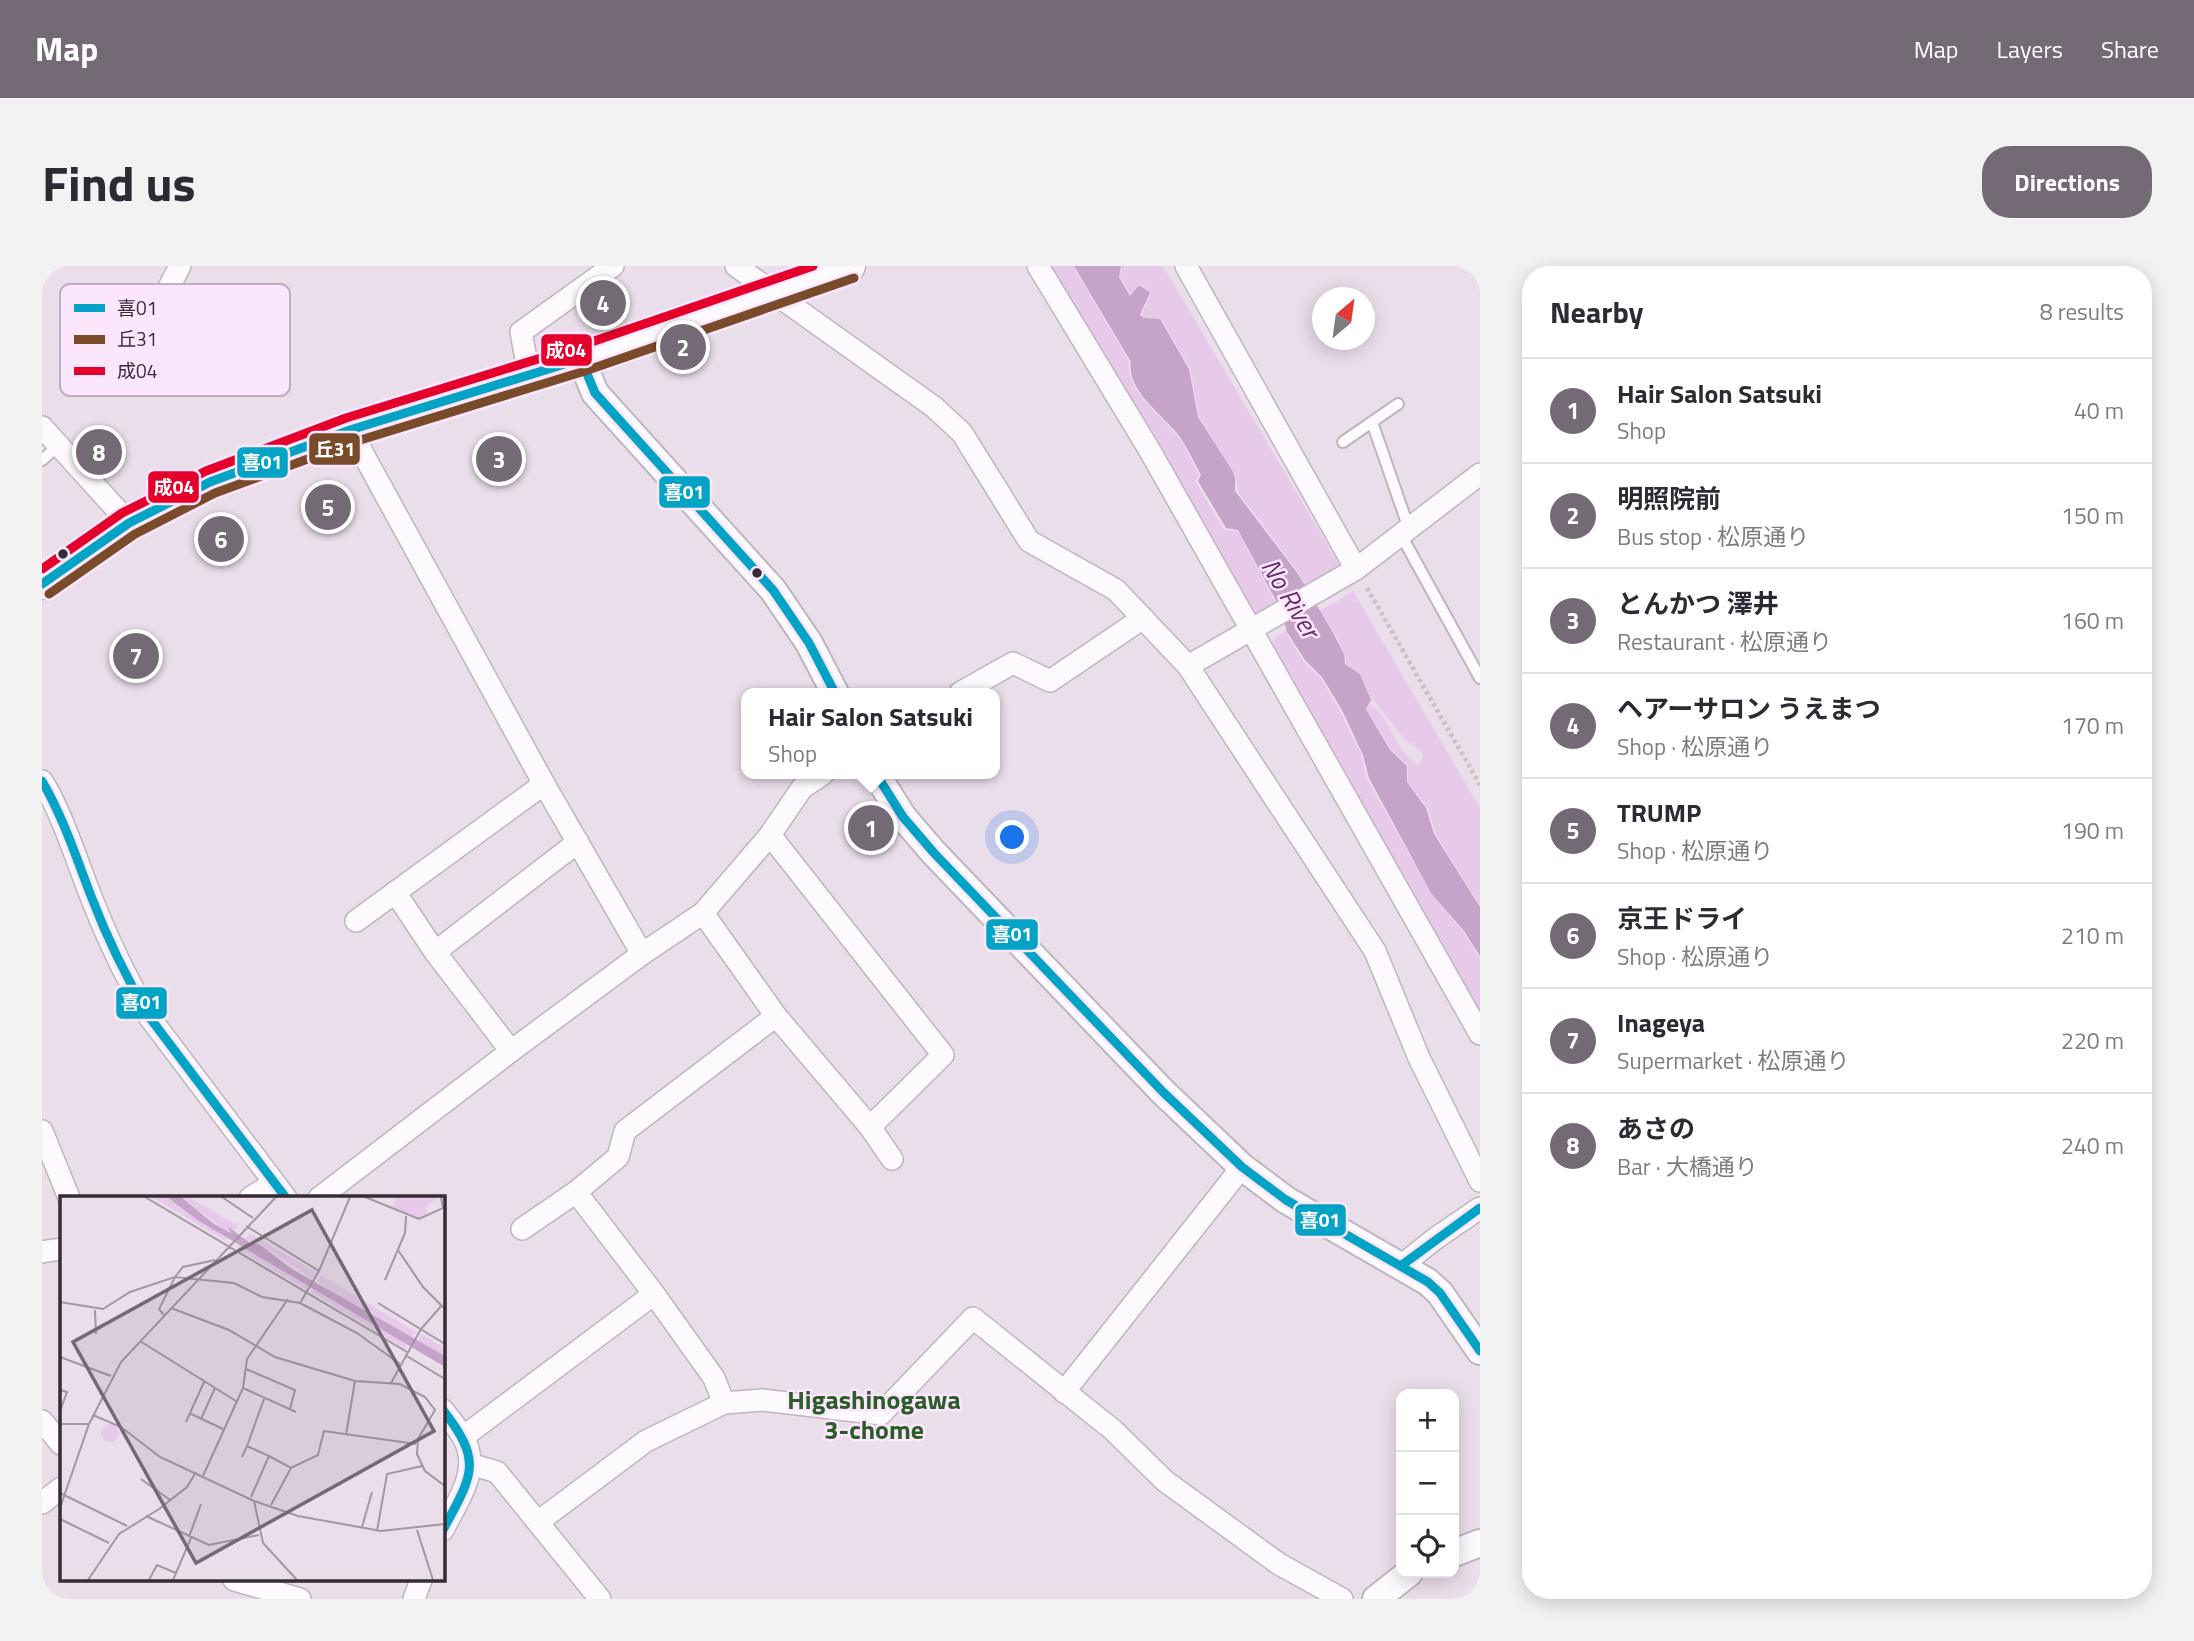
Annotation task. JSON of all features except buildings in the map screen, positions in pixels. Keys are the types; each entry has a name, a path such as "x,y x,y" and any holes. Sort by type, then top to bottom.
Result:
{"main road":[{"path":"42,584 129,523 210,482 351,430 581,359 850,266"}],"street":[{"path":"171,284 180,266"},
{"path":"529,375 521,332 613,266"},
{"path":"736,266 934,407 962,433 1029,541 1116,590 1188,666 1375,951 1419,1058 1480,1181"},
{"path":"1038,266 1254,627 1480,1034"},
{"path":"1186,266 1353,571"},
{"path":"581,359 596,393 773,590 809,643 832,688"},
{"path":"42,427 129,523"},
{"path":"351,430 544,784 642,954"},
{"path":"1188,666 1353,571 1480,474"},
{"path":"969,688 1013,663 1051,681 1143,618"},
{"path":"322,1196 642,954 704,913 770,835 802,788 816,779"},
{"path":"879,779 903,817 934,853 1163,1092 1242,1167 1286,1200 1428,1282 1440,1293 1480,1351"},
{"path":"42,781 106,937 131,987 150,1018 280,1190 258,1196"},
{"path":"356,921 544,784"},
{"path":"770,835 943,1055 870,1127"},
{"path":"435,952 578,842"},
{"path":"395,892 435,952 511,1051"},
{"path":"704,913 776,1016 870,1127 892,1159"},
{"path":"522,1229 576,1192 618,1157 625,1131 776,1016"},
{"path":"42,1131 68,1196"},
{"path":"1064,1392 1242,1167"},
{"path":"576,1192 714,1378 724,1403"},
{"path":"1402,1265 1480,1208"},
{"path":"42,1252 60,1248"},
{"path":"463,1437 654,1294"},
{"path":"538,1522 646,1441 724,1403 762,1400 881,1414 973,1318 1122,1437 1165,1481 1279,1564 1342,1599"},
{"path":"444,1411 463,1437 470,1452 466,1485 444,1528"},
{"path":"42,1421 60,1443"},
{"path":"470,1464 497,1472 600,1599"},
{"path":"42,1503 60,1489"},
{"path":"1459,1551 1480,1543"},
{"path":"1376,1599 1403,1578"},
{"path":"241,1582 300,1599"},
{"path":"414,1599 420,1582"}],"lane":[{"path":"1343,442 1398,404"},
{"path":"1371,422 1405,532 1480,677"},
{"path":"42,460 59,445"}],"path":[{"path":"1353,571 1480,785"}],"shaded area":[{"path":"1048,266 1073,266 1129,361 1133,383 1181,441 1199,475 1195,481 1224,530 1238,531 1279,610 1253,624"},
{"path":"1122,266 1163,266 1343,571 1308,592 1298,572 1238,492 1236,476 1199,417 1190,368 1161,319 1145,318 1142,315 1151,291 1139,284 1131,295 1120,277"},
{"path":"1353,591 1480,808 1480,906 1436,835 1428,808 1408,782 1408,765 1391,750 1367,709 1370,704 1384,718 1404,752 1419,765 1422,752 1406,741 1369,695 1361,674 1346,664 1339,643 1320,611"},
{"path":"1285,631 1303,661 1320,677 1341,713 1361,754 1367,779 1431,893 1480,958 1480,1014 1267,644"}],"water":[{"name":"No River","path":"1074,266 1121,266 1119,277 1130,296 1139,285 1150,292 1140,315 1144,318 1160,319 1189,369 1198,417 1232,470 1235,491 1298,574 1331,629 1344,654 1345,664 1360,674 1371,700 1366,709 1390,750 1407,766 1407,782 1426,808 1434,834 1480,907 1480,956 1464,931 1431,893 1369,778 1363,755 1342,710 1322,677 1305,660 1287,632 1281,610 1238,530 1226,528 1198,481 1201,475 1183,442 1140,393 1131,373 1131,362"}],"transit line":[{"name":"成04","path":"42,569 122,513 206,471 346,418 577,347 813,266"},
{"name":"丘31","path":"49,594 135,534 215,493 354,442 585,371 854,278"},
{"name":"喜01","path":"42,584 129,523 210,482 350,430 581,359 595,393 773,590 809,643 832,688"},
{"name":"喜01","path":"879,779 903,817 934,853 1163,1092 1242,1167 1286,1200 1428,1282 1440,1293 1480,1351"},
{"name":"喜01","path":"42,781 63,823 111,943 150,1018 284,1196"},
{"name":"喜01","path":"1402,1265 1480,1208"},
{"name":"喜01","path":"444,1411 456,1428 469,1457 467,1482 444,1528"}],"place":[{"name":"ヘアーサロン うえまつ","path":"603,303"},
{"name":"明照院前","path":"683,347"},
{"name":"あさの","path":"99,452"},
{"name":"とんかつ 澤井","path":"499,459"},
{"name":"TRUMP","path":"328,507"},
{"name":"京王ドライ","path":"221,539"},
{"name":"Inageya","path":"136,656"},
{"name":"Hair Salon Satsuki","path":"871,828"}],"district":[{"name":"Higashinogawa 3-chome","path":"874,1414"}]}
